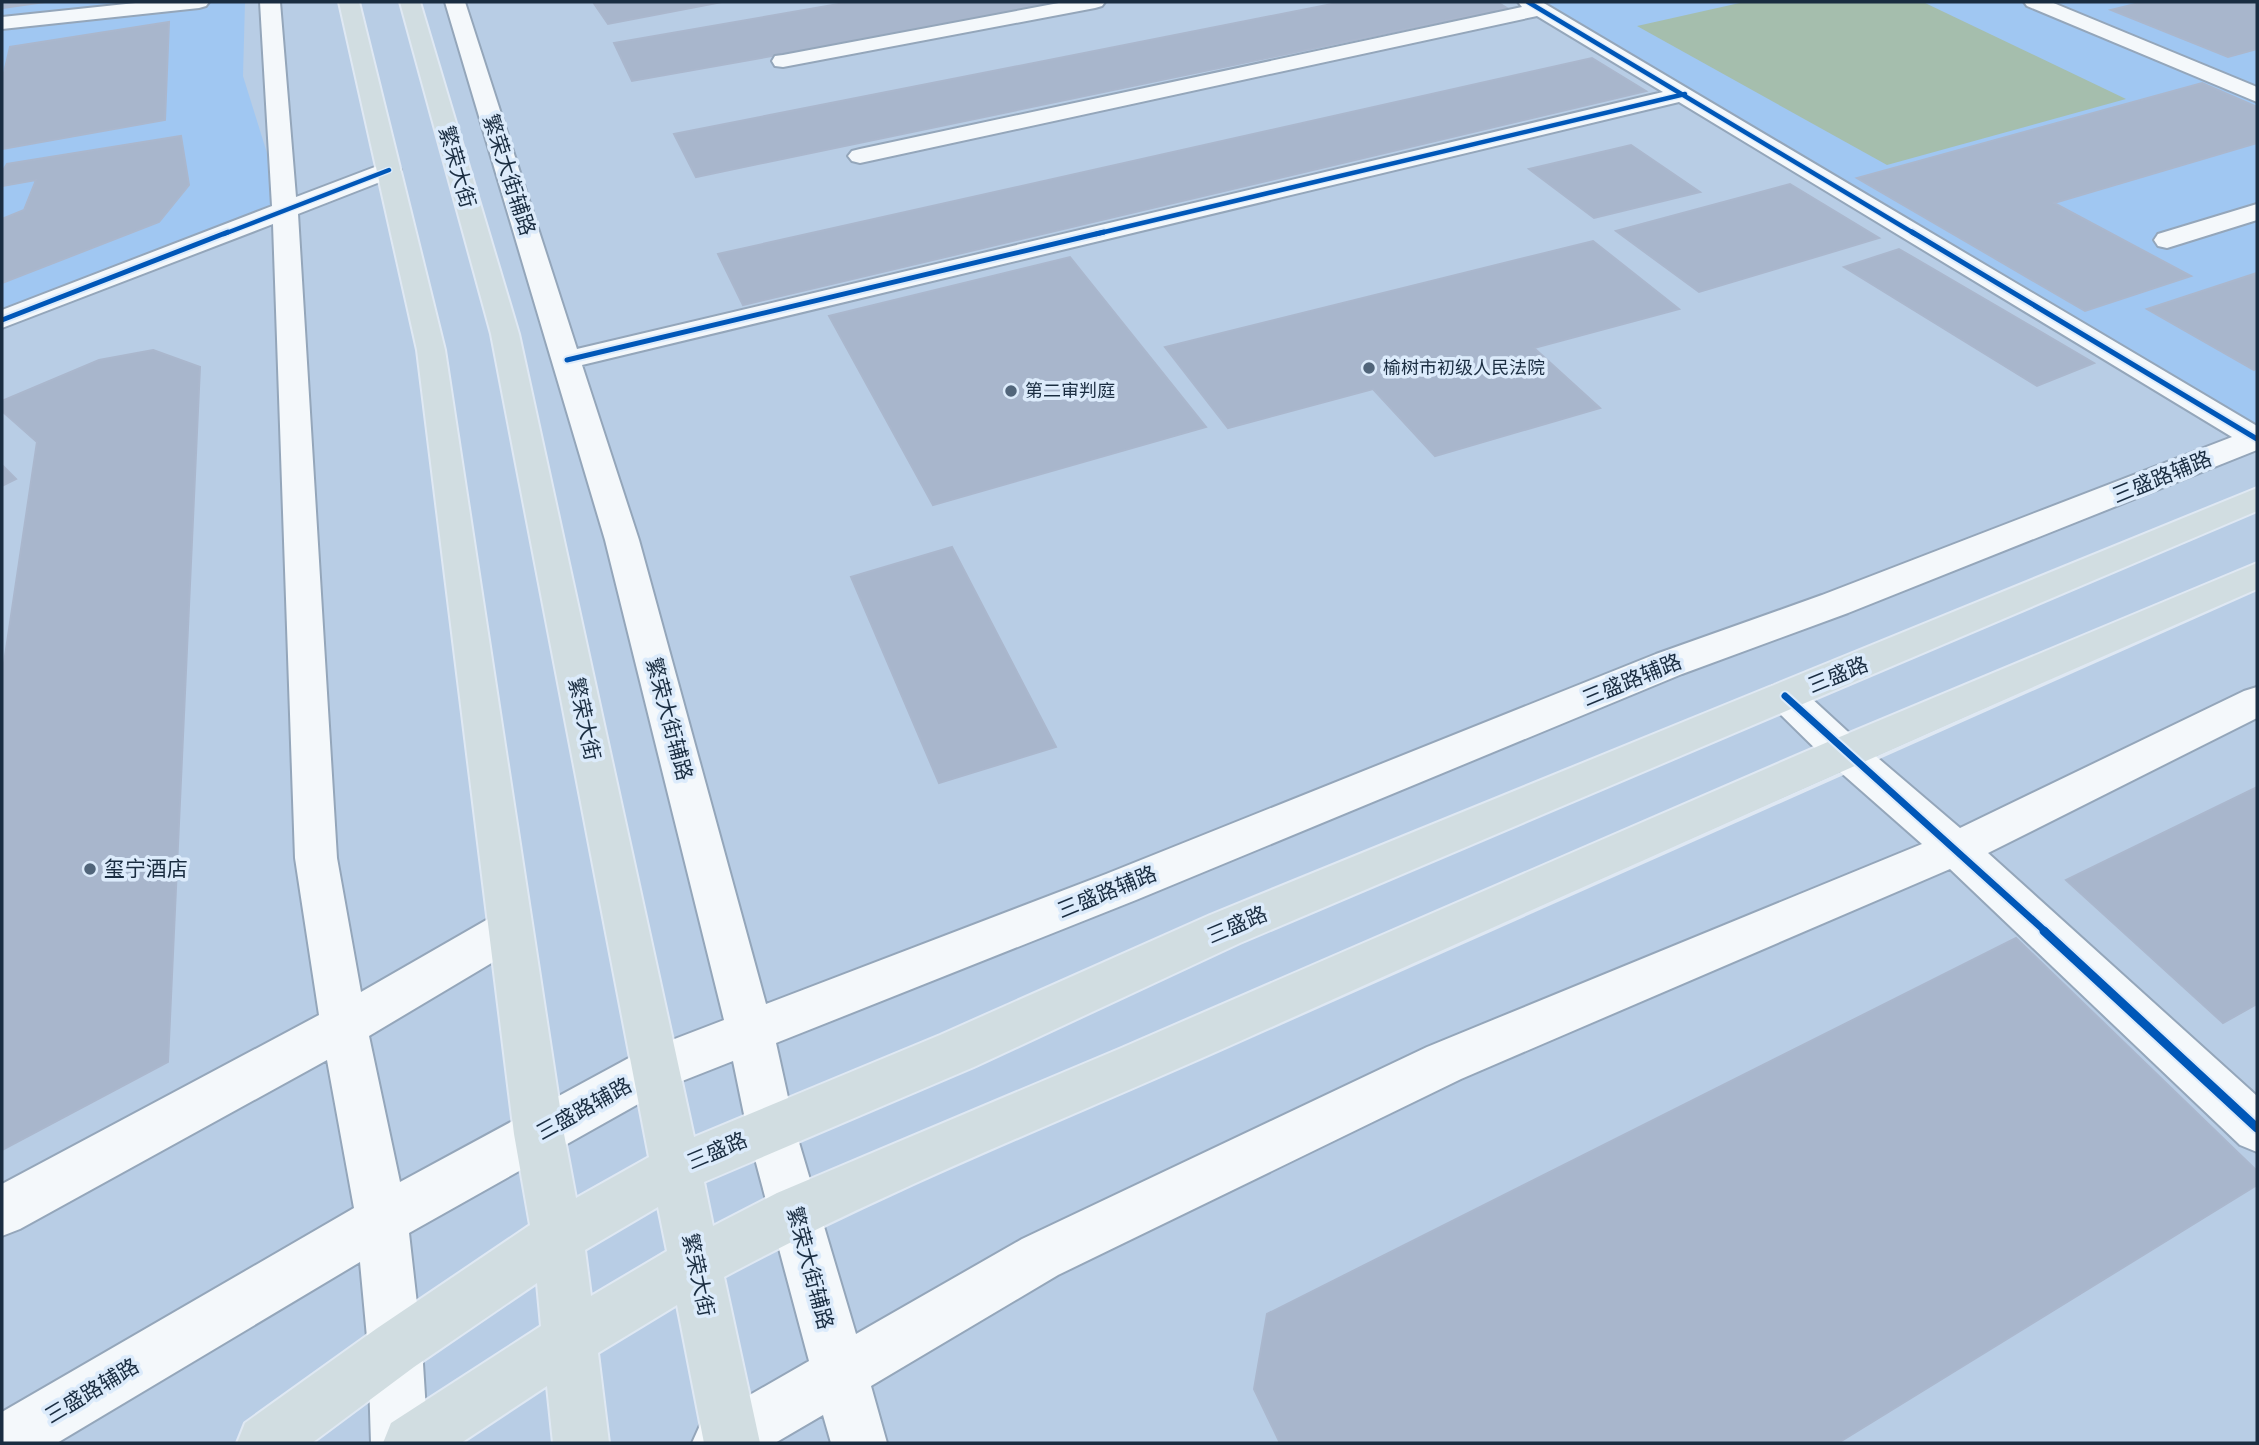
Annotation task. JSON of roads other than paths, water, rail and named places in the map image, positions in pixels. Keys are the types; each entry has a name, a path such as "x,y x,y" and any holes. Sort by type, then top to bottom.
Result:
{"main road":[{"path":"349,2 431,350 539,1134 558,1237 581,1443"},
{"name":"繁荣大街","path":"410,2 505,334 676,1169 728,1441"},
{"name":"三盛路","path":"265,1443 395,1349 558,1237 676,1169 957,1051 1225,929 2257,499"},
{"path":"411,1443 568,1340 695,1264 795,1211 1136,1065 1843,752 2257,575"}],"street":[{"path":"2,23 198,2"},
{"path":"270,2 285,211 316,858 344,1026 382,1220 395,1349 400,1443"},
{"name":"繁荣大街辅路","path":"455,2 622,540 750,1032 771,1129 859,1443"},
{"path":"783,61 1095,2"},
{"path":"2034,2 2257,94"},
{"path":"860,156 1535,5 2257,439"},
{"path":"567,360 1685,94"},
{"path":"2,320 389,170"},
{"path":"2167,240 2257,212"},
{"name":"三盛路辅路","path":"4,1443 382,1220 655,1069 1121,887 1669,664 1848,599 2257,439"},
{"path":"1785,696 1843,752 1955,848 2257,1128"},
{"path":"728,1441 1040,1256 1444,1063 2001,829 2257,701"},
{"path":"2,1211 344,1026 510,929"}],"place":[{"name":"榆树市初级人民法院","path":"1369,368"},
{"name":"第二审判庭","path":"1011,391"},
{"name":"玺宁酒店","path":"90,869"}]}
